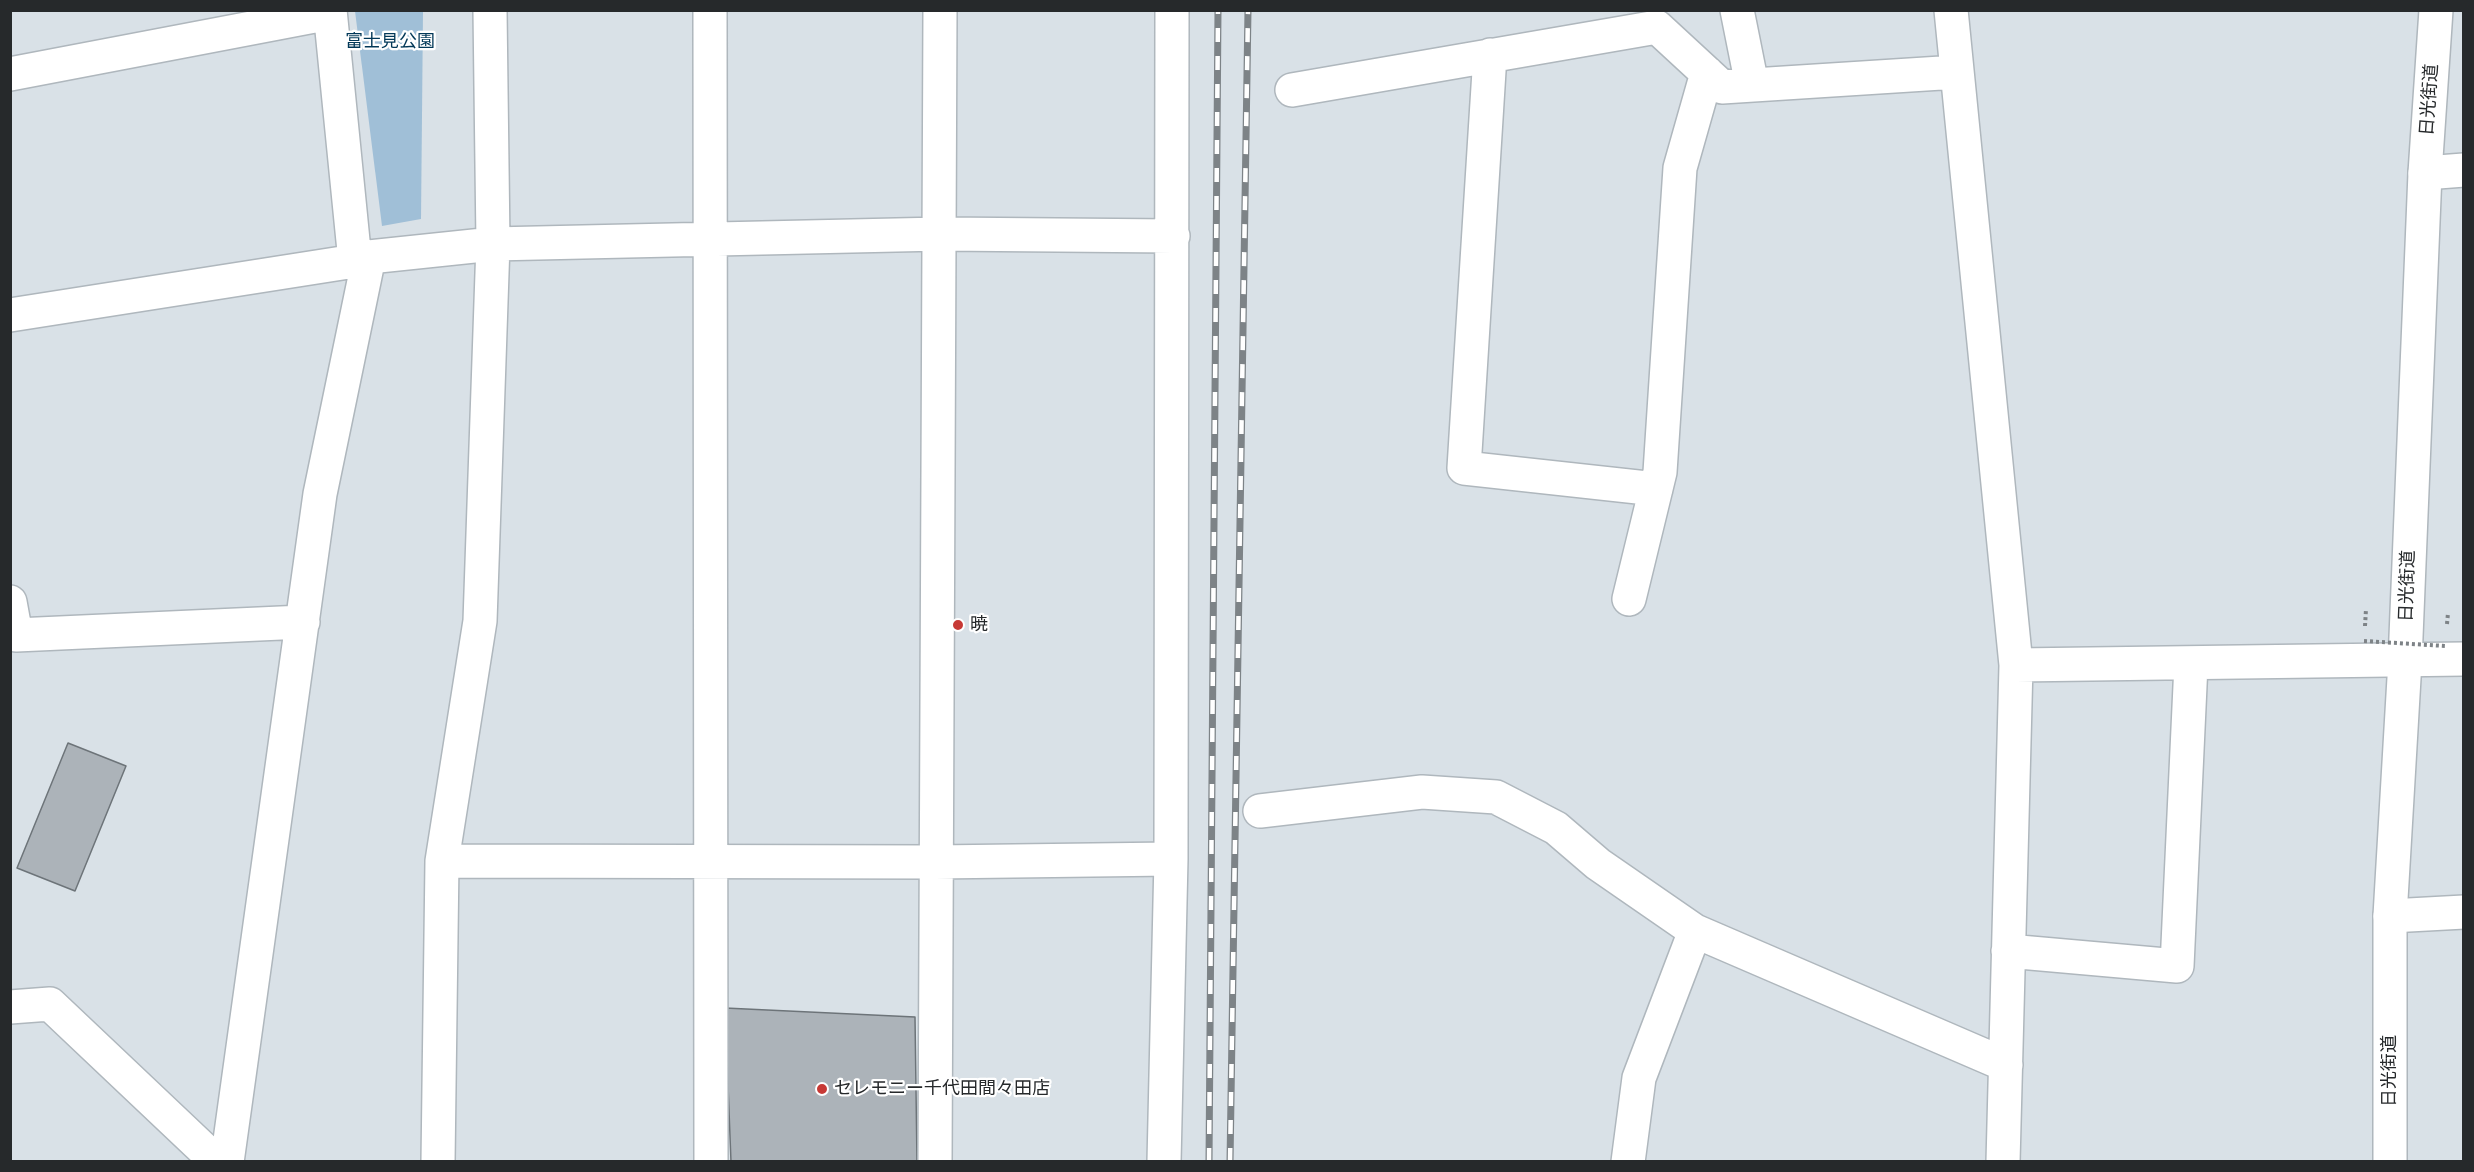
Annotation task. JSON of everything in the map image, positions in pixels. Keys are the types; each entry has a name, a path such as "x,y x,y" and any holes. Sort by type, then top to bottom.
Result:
{"main road":[{"path":"438,1161 442,861 480,621 493,244 490,10"},
{"path":"710,10 711,1161"},
{"path":"935,1161 934,862 940,10"},
{"path":"1164,1161 1171,859 1172,10"},
{"path":"1737,10 1752,85"},
{"path":"1951,10 2016,665 2002,1161"},
{"name":"日光街道","path":"2390,1161 2390,916 2405,661 2426,173 2436,10"},
{"path":"10,74 330,12 362,259 320,494 227,1161"},
{"path":"1292,90 1657,27 1722,87 1957,72"},
{"path":"1490,55 1464,468 1656,489"},
{"path":"1629,599 1660,472 1680,168 1707,73"},
{"path":"2426,173 2463,170"},
{"path":"10,315 362,259 493,244 940,234 1173,236"},
{"path":"10,602 16,635 303,622"},
{"path":"2016,665 2405,661 2454,652"},
{"path":"2008,951 2177,966 2192,664"},
{"path":"1260,811 1422,792 1496,797 1556,828 1598,864 1695,931 2006,1065"},
{"path":"442,861 934,862 1171,859"},
{"path":"2390,916 2463,912"},
{"path":"1628,1161 1639,1078 1695,931"},
{"path":"10,1006 50,1004 217,1161"}],"path":[{"path":"2364,640 2454,652"}],"green space":[{"name":"富士見公園","path":"355,11 423,11 421,219 382,226"}],"building":[{"path":"68,743 126,766 75,891 17,868"},
{"name":"セレモニー千代田間々田店","path":"725,1008 915,1017 917,1162 731,1162"}],"railway":[{"path":"1209,1162 1218,10"},
{"path":"1230,1162 1248,10"}],"place":[{"name":"暁","path":"958,625"},
{"name":"セレモニー千代田間々田店","path":"822,1089"}]}
